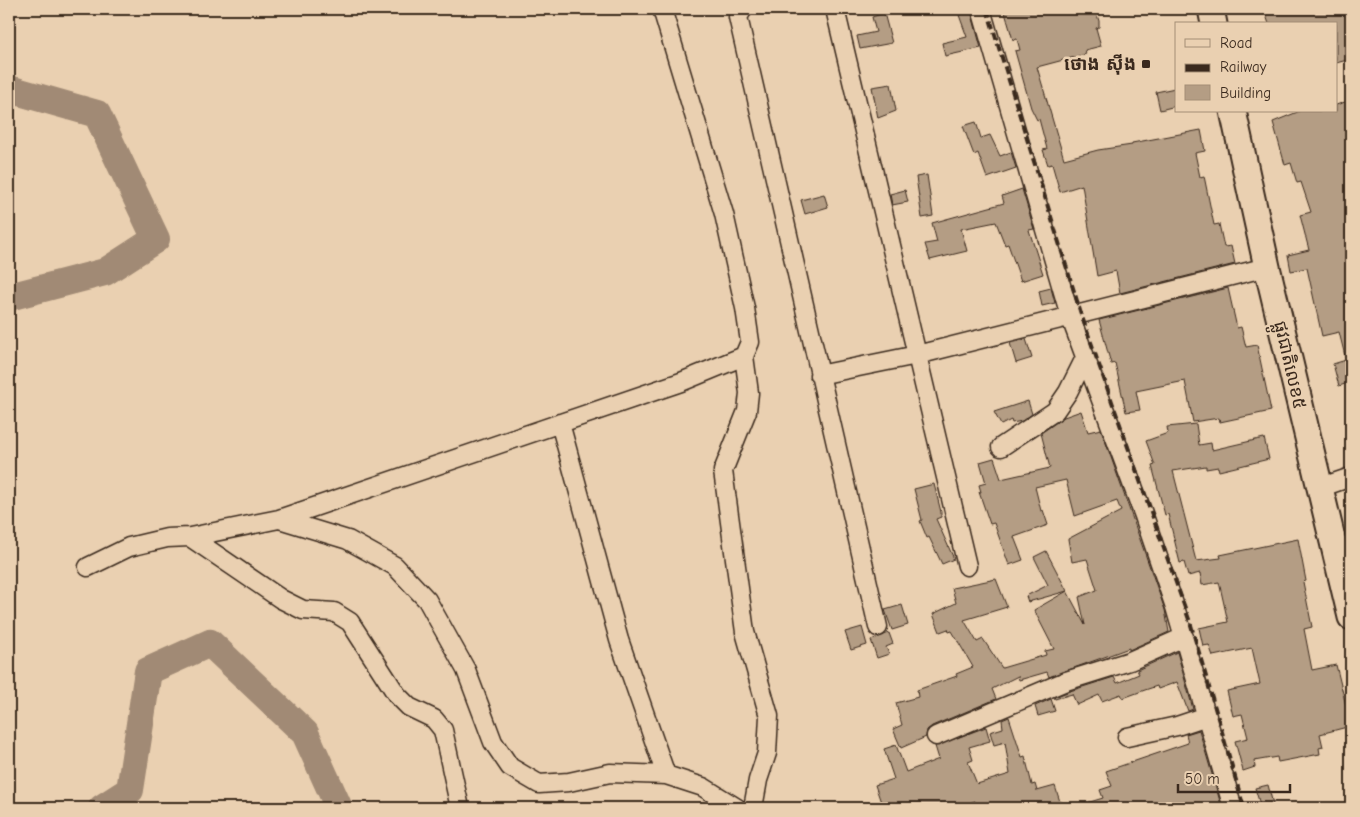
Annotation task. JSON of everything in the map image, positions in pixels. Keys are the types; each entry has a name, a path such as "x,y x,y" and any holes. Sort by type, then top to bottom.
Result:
{"highway":[{"path":"1211,9 1214,22"},
{"name":"ផ្លូវជាតិលេខ៥","path":"1233,112 1267,267 1350,611"}],"street":[{"path":"662,9 724,214 745,308 750,342 744,356 750,393 748,411 723,471 745,632 769,716 767,753 758,780 754,808"},
{"path":"742,9 738,17 878,627"},
{"path":"835,9 967,566"},
{"path":"981,9 1070,316 1144,516 1184,637 1232,808"},
{"path":"819,375 917,355 1267,267"},
{"path":"88,567 129,547 168,538 190,537 279,519 681,382 744,356"},
{"path":"1001,447 1055,411 1068,392 1085,358"},
{"path":"560,424 619,640 666,776"},
{"path":"1320,488 1351,477"},
{"path":"279,519 348,540 395,566 427,600 466,670 493,742 510,767 538,784 569,782 610,773 666,776 704,787 737,808"},
{"path":"190,537 281,599 303,610 334,612 350,622 397,695 409,706 434,719 443,730 460,808"},
{"path":"936,736 1066,681 1130,661 1184,637"},
{"path":"1127,737 1177,726 1207,716"}],"building":[{"path":"1004,9 1095,9 1099,21 1099,27 1096,28 1101,46 1085,50 1086,54 1037,67 1064,159 1098,150 1132,145 1132,143 1201,130 1205,151 1195,153 1200,177 1204,176 1214,225 1219,224 1224,247 1231,246 1235,264 1120,293 1116,271 1097,276 1082,185 1060,192 1052,164 1048,165 1043,150 1047,149 1039,119 1037,120 1031,108 1015,51 1020,50 1017,39 1013,40"},
{"path":"1264,9 1347,9 1351,22 1351,59 1338,62 1338,22 1268,22"},
{"path":"971,11 981,48 945,56 942,43 967,37 959,15"},
{"path":"884,13 892,43 860,49 857,36 876,32 872,17"},
{"path":"891,84 896,111 878,118 872,87"},
{"path":"1175,88 1175,106 1160,110 1156,92"},
{"path":"1351,100 1351,382 1339,386 1333,364 1346,360 1339,332 1322,336 1307,268 1291,271 1288,255 1309,250 1300,215 1311,212 1301,182 1297,183 1291,163 1285,165 1273,122 1298,112 1338,112 1338,104"},
{"path":"976,122 981,138 990,135 1000,156 1011,152 1016,168 987,178 978,153 974,155 963,126"},
{"path":"927,175 933,216 922,218 916,177"},
{"path":"1022,189 1034,229 1029,230 1043,274 1021,281 1008,244 1005,245 996,222 961,229 967,251 930,260 925,244 937,242 932,223 1004,203 1002,196"},
{"path":"905,190 908,202 892,205 890,194"},
{"path":"824,194 828,207 805,214 801,200"},
{"path":"1051,288 1055,303 1042,306 1039,291"},
{"path":"1228,288 1237,328 1241,327 1246,347 1257,345 1271,411 1220,422 1219,418 1193,422 1185,381 1136,391 1140,410 1126,412 1115,363 1111,364 1099,320"},
{"path":"1026,339 1032,358 1016,363 1010,343"},
{"path":"1028,401 1032,414 1022,421 1012,423 1011,420 1001,425 994,412"},
{"path":"1081,411 1088,432 1101,429 1165,610 1169,632 1129,650 1129,648 1049,677 1047,672 1019,680 1018,676 992,689 996,699 932,726 927,730 926,737 901,748 893,729 902,725 896,703 918,697 917,690 957,676 956,674 973,667 952,631 949,632 948,629 940,632 933,614 956,603 952,588 996,579 1007,607 964,620 977,642 983,639 1002,668 1046,655 1045,651 1054,649 1034,610 1067,591 1085,625 1079,597 1097,590 1087,559 1072,562 1068,539 1121,511 1117,501 1075,516 1066,480 1035,487 1041,511 1043,510 1048,525 1014,537 1023,560 1009,565 994,523 990,524 979,492 981,492 979,485 986,483 980,462 994,458 1001,479 1050,468 1041,433 1064,417"},
{"path":"1196,424 1199,445 1211,443 1212,450 1264,438 1269,459 1219,471 1218,467 1206,469 1206,466 1173,471 1196,561 1221,558 1220,555 1298,539 1306,581 1303,582 1312,627 1304,629 1312,670 1336,665 1351,726 1320,734 1323,747 1319,748 1320,754 1278,762 1277,757 1254,761 1255,767 1243,771 1235,741 1248,738 1242,714 1233,716 1227,691 1260,684 1252,648 1213,656 1209,645 1203,646 1199,628 1228,622 1219,582 1202,585 1200,573 1188,576 1184,562 1180,563 1168,514 1165,515 1152,466 1155,465 1146,441 1168,433 1167,427"},
{"path":"934,484 941,512 941,517 936,519 954,559 942,564 929,537 927,538 920,521 922,520 914,489"},
{"path":"1046,551 1067,591 1028,602 1026,596 1048,585 1034,557"},
{"path":"902,605 908,625 892,630 885,610"},
{"path":"862,627 867,645 851,650 845,632"},
{"path":"889,633 893,644 886,647 889,654 877,658 871,640"},
{"path":"1177,652 1193,709 1188,711 1177,682 1158,689 1157,686 1123,698 1121,694 1102,701 1099,695 1077,705 1072,694 1055,699 1054,697 1114,677 1117,683 1139,674 1137,670"},
{"path":"1051,699 1055,711 1038,716 1035,706"},
{"path":"1009,717 1022,757 1025,756 1032,785 1035,784 1037,791 1055,786 1062,808 977,808 975,801 954,808 883,808 875,785 894,779 884,749 896,745 906,772 939,759 935,746 986,727 990,741 969,747 973,760 968,762 977,784 1010,774 1005,742 994,745 990,732 1003,728 1002,720"},
{"path":"1199,730 1222,808 1078,808 1077,806 1103,798 1100,790 1112,786 1106,771 1188,743 1186,734"},
{"path":"1268,785 1274,808 1261,808 1255,788"}],"waterway":[{"path":"9,89 97,114 156,239 105,272 9,297"},
{"path":"102,808 130,790 148,671 210,643 305,733 339,808"}],"railway":[{"path":"987,9 1081,314 1191,625 1244,808"}],"place":[{"name":"ថោង ស៊ីង","path":"1146,64"}]}
